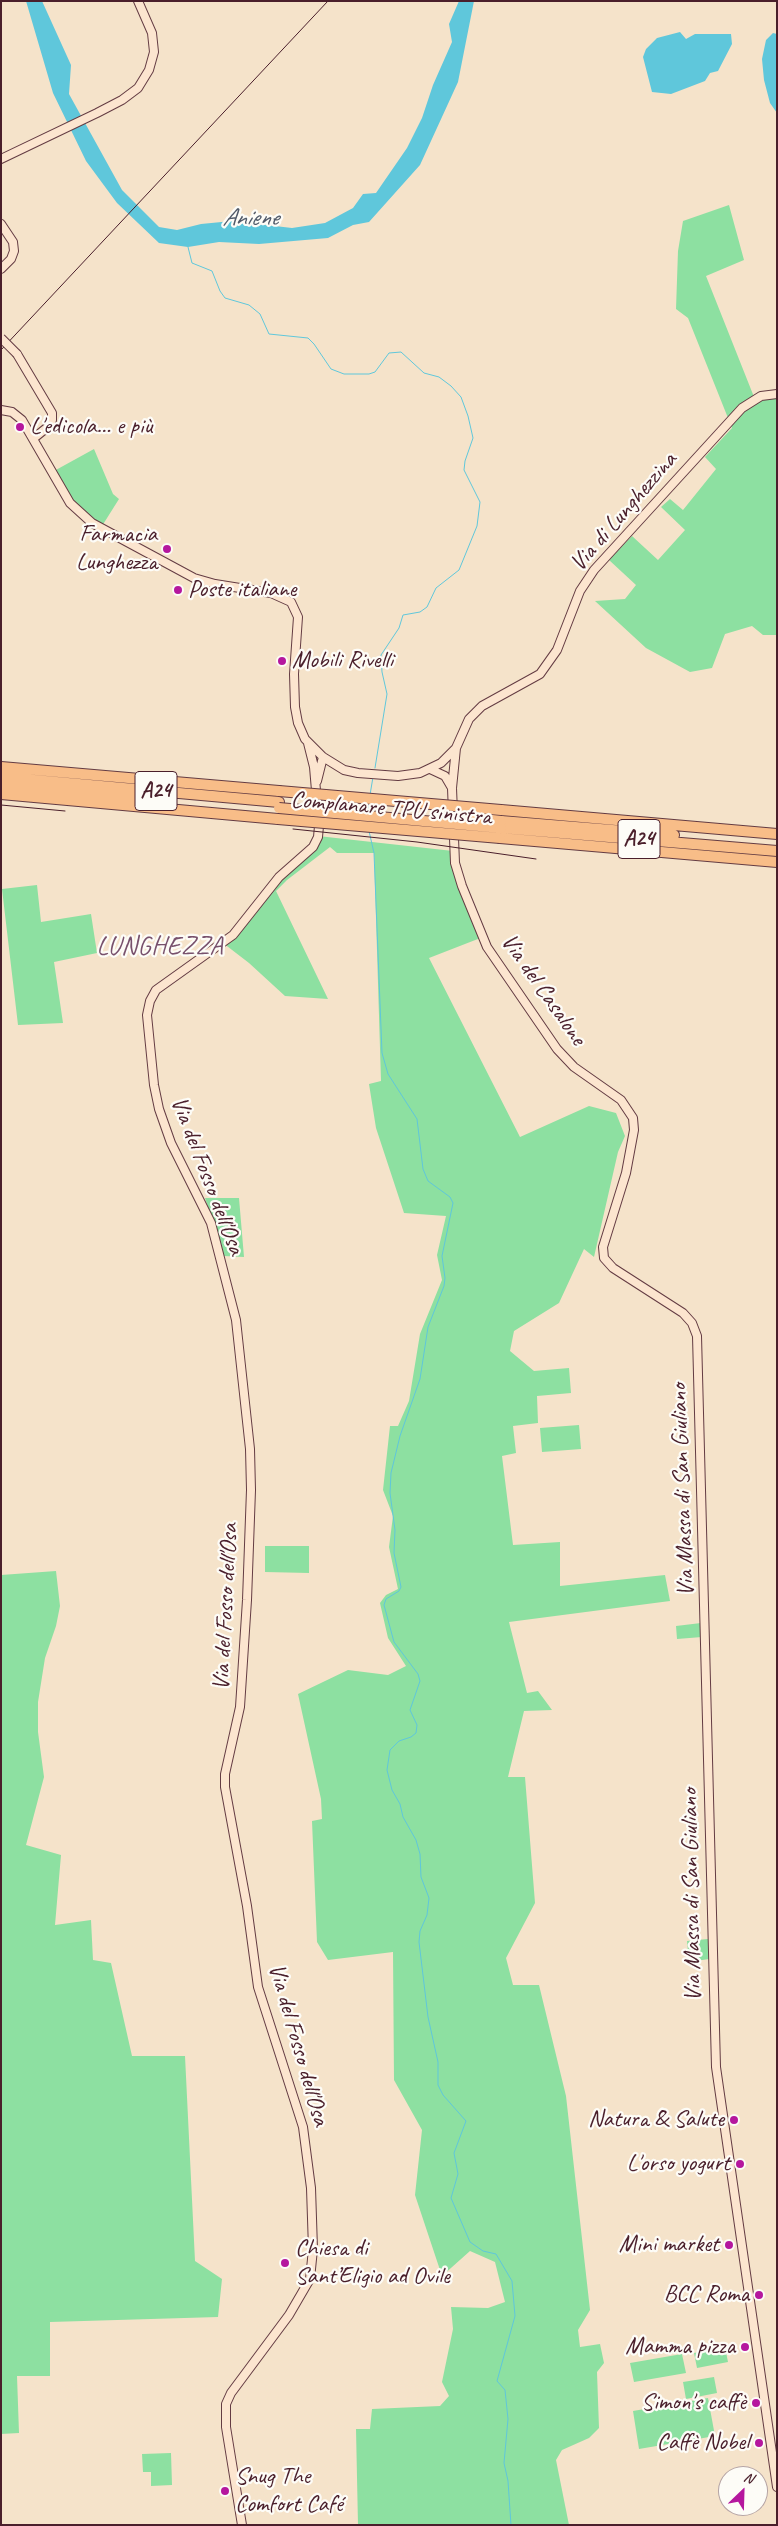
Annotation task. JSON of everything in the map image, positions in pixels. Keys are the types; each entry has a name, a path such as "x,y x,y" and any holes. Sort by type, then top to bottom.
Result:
{"highway":[{"path":"1,767 33,784"},
{"name":"A24","path":"1,777 33,784"},
{"name":"A24","path":"1,784 33,784 501,824 777,851"},
{"name":"Complanare TPU sinistra","path":"1,794 33,784 501,824 777,862"},
{"path":"501,824 777,834"},
{"name":"A24","path":"501,824 777,844"}],"street":[{"path":"1,159 97,114 135,91 150,66 154,52 152,37 138,1"},
{"path":"1,224 12,240 14,251 11,259 1,269"},
{"path":"1,338 16,354 52,413 49,426 34,438"},
{"name":"Via di Lunghezzina","path":"308,743 322,757 337,766 358,773 389,776 412,774 430,769 441,763 456,748 468,722 480,707 493,698 533,679 546,668 561,642 583,585 618,543 746,405 760,396 777,394"},
{"path":"1,410 10,411 18,417 34,438 70,503 92,523 194,578 222,586 271,593 292,604 298,617 294,674 295,707 300,731 308,743 317,770 337,766"},
{"name":"Via del Casalone","path":"456,748 452,788 455,867 488,949 557,1049 574,1067 619,1098 632,1116 634,1130 627,1166 603,1247 604,1258 615,1270 675,1306"},
{"name":"Via del Fosso dell'Osa","path":"242,2525 226,2427 226,2406 231,2393 289,2315 310,2279 313,2249 311,2188 303,2127 258,1987 246,1900 225,1787 225,1774 240,1707 247,1600 251,1490 250,1449 236,1316 210,1223 164,1126 154,1085 148,1015 150,1000 156,990 227,940 242,925 279,877 312,850 318,831 316,785 317,770 322,757"},
{"path":"441,763 454,772"},
{"path":"441,763 445,776 452,788"},
{"path":"430,769 445,776"},
{"name":"Via Massa di San Giuliano","path":"675,1306 691,1321 698,1342 711,1937 716,2073 777,2487"}],"green space":[{"path":"729,205 744,260 706,276 756,402 777,397 777,635 763,635 752,626 725,634 712,668 690,672 646,648 595,601 625,599 636,585 609,560 632,536 658,560 685,530 661,507 670,499 683,510 716,469 705,457 732,428 688,318 676,309 678,251 683,221"},
{"path":"94,449 113,494 119,499 102,526 73,503 54,471"},
{"path":"318,836 453,851 483,937 429,958 520,1137 589,1106 616,1113 625,1136 618,1152 594,1257 584,1249 559,1303 514,1331 510,1351 534,1371 569,1368 571,1393 537,1396 538,1423 513,1426 516,1453 502,1456 513,1545 560,1542 560,1586 665,1575 670,1601 509,1622 527,1693 538,1691 552,1710 524,1711 508,1777 525,1777 535,1903 506,1958 513,1985 539,1985 566,2096 590,2310 578,2330 580,2347 600,2344 604,2363 597,2372 599,2428 589,2438 562,2450 556,2460 569,2525 358,2525 356,2429 370,2429 372,2409 440,2406 449,2396 442,2382 453,2329 451,2307 488,2308 505,2302 495,2262 470,2251 442,2276 415,2195 422,2130 394,2080 393,1952 328,1960 317,1942 312,1821 322,1819 321,1799 298,1694 348,1670 388,1675 406,1666 388,1638 380,1603 386,1595 398,1589 389,1547 393,1516 383,1490 390,1426 398,1426 409,1401 420,1334 442,1280 437,1255 446,1216 404,1213 376,1128 369,1084 381,1081 374,853 337,853 330,847 287,880 276,891 328,999 285,996 249,963 223,943"},
{"path":"37,885 41,922 91,914 97,953 54,962 63,1023 18,1025 2,889"},
{"path":"205,1198 239,1198 244,1257 224,1256"},
{"path":"579,1425 581,1449 542,1452 540,1428"},
{"path":"265,1546 309,1546 309,1573 265,1572"},
{"path":"56,1571 60,1606 56,1626 45,1658 38,1702 38,1732 44,1777 26,1845 61,1855 55,1925 91,1920 93,1960 111,1963 132,2056 185,2056 195,2261 222,2279 218,2317 50,2322 50,2376 17,2376 19,2433 1,2434 1,1575"},
{"path":"701,1623 702,1637 677,1639 676,1626"},
{"path":"708,1939 709,1959 689,1962 687,1941"},
{"path":"725,2347 728,2362 697,2368 694,2353"},
{"path":"682,2354 686,2373 634,2382 630,2363"},
{"path":"714,2377 717,2393 686,2399 683,2382"},
{"path":"708,2398 715,2436 639,2449 633,2411"},
{"path":"171,2453 172,2485 151,2486 151,2472 143,2472 142,2454"}],"water":[{"path":"26,1 42,1 71,65 69,94 122,190 159,227 177,230 201,224 232,221 292,228 325,223 353,208 363,194 376,193 407,148 422,118 433,85 452,42 449,24 459,1 474,1 458,82 420,165 369,222 353,225 328,238 259,244 219,242 188,247 159,243 117,203 86,161 53,93"},
{"path":"680,32 686,39 695,34 731,34 732,44 718,71 710,73 705,81 671,94 652,92 643,57 646,49 657,38"},
{"path":"773,33 777,34 777,113 770,103 764,80 762,59 766,40"}],"waterway":[{"path":"188,247 192,263 212,271 225,298 249,305 260,314 269,334 308,338 331,369 344,374 369,374 375,372 389,353 401,352 424,373 439,377 451,386 461,397 468,416 473,438 464,470 480,502 477,526 459,570 436,588 427,607 420,612 403,615 399,628 381,655 382,672 387,694 375,768"},
{"path":"370,795 373,777"},
{"path":"368,812 369,804"},
{"path":"369,831 374,853 382,1053 388,1074 417,1119 423,1169 428,1181 450,1197 453,1203 442,1256 445,1278 444,1286 428,1327 420,1379 400,1436 391,1473 390,1493 395,1530 394,1553 401,1587 399,1591 386,1599 384,1605 394,1642 418,1674 420,1681 410,1710 417,1725 416,1733 399,1741 390,1750 387,1770 392,1790 400,1804 403,1817 416,1840 420,1854 421,1877 429,1898 427,1915 420,1931 419,1942 428,2017 438,2062 438,2085 443,2095 466,2121 454,2153 458,2174 451,2198 470,2242 483,2251 496,2254 512,2281 515,2316 497,2381 505,2390 508,2419 504,2463 508,2481 511,2525"}],"railway":[{"path":"1,350 328,1"},
{"path":"1,805 65,811"},
{"path":"293,829 417,842 536,859"}],"place":[{"name":"L'edicola… e più","path":"20,427"},
{"name":"Farmacia Lunghezza","path":"167,549"},
{"name":"Poste italiane","path":"178,590"},
{"name":"Mobili Rivelli","path":"282,661"},
{"name":"Natura & Salute","path":"734,2120"},
{"name":"L'orso yogurt","path":"740,2164"},
{"name":"Mini market","path":"729,2245"},
{"name":"Chiesa di Sant’Eligio ad Ovile","path":"285,2263"},
{"name":"BCC Roma","path":"759,2295"},
{"name":"Mamma pizza","path":"745,2347"},
{"name":"Simon's caffè","path":"756,2403"},
{"name":"Caffè Nobel","path":"759,2443"},
{"name":"Snug The Comfort Café","path":"225,2491"}],"district":[{"name":"LUNGHEZZA","path":"160,947"}],"water label":[{"name":"Aniene","path":"250,218"}]}
